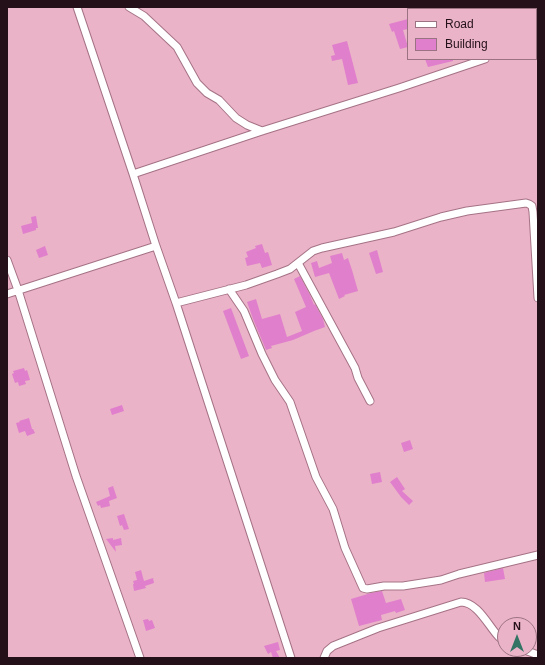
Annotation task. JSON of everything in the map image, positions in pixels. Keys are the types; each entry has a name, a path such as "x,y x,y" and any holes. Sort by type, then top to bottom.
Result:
{"street":[{"path":"77,7 176,303 291,658"},
{"path":"129,7 144,16 177,47 197,83 207,93 219,100 236,118 246,125 262,131"},
{"path":"133,174 482,60"},
{"path":"176,303 277,274 290,269 313,252 322,248 394,232 467,212 526,203 532,206 533,212 538,298"},
{"path":"7,294 156,246"},
{"path":"7,260 18,290 76,476 140,658"},
{"path":"298,263 355,368 358,378 370,401"},
{"path":"229,289 244,311 274,380 290,402 316,477 333,509 345,548 363,588 403,586 441,580 538,554"},
{"path":"324,658 327,651 333,646 371,630 461,602 470,604 486,620 497,635"}],"building":[{"path":"407,19 407,29 403,30 407,47 400,49 394,31 392,32 389,24"},
{"path":"347,41 358,83 348,85 342,59 332,61 331,56 335,55 332,45"},
{"path":"425,60 453,60 453,61 428,67"},
{"path":"36,216 38,228 23,234 21,226 32,223 31,217"},
{"path":"262,244 265,253 268,252 272,265 262,268 260,263 247,266 245,258 248,257 246,252 256,248 255,246"},
{"path":"45,246 48,255 39,258 36,250"},
{"path":"377,250 383,272 376,274 369,253"},
{"path":"342,253 344,260 348,258 358,291 344,295 345,296 339,299 329,273 315,277 311,263 317,261 319,268 332,263 330,256"},
{"path":"300,276 314,305 315,304 323,319 325,327 293,340 271,346 272,348 266,350 247,302 256,299 262,319 280,314 287,337 302,331 295,312 306,307 294,279"},
{"path":"231,308 249,356 241,359 223,311"},
{"path":"24,368 25,371 27,370 30,380 25,381 26,384 19,386 18,382 15,383 12,374 14,373 13,371"},
{"path":"122,405 124,411 112,415 110,409"},
{"path":"29,418 32,429 35,433 27,436 25,431 19,433 16,423"},
{"path":"410,440 413,449 404,452 401,443"},
{"path":"380,472 382,482 372,484 370,474"},
{"path":"397,477 405,489 402,491 413,501 409,505 390,482"},
{"path":"113,486 117,498 109,501 110,506 101,508 96,502 110,496 108,488"},
{"path":"124,514 129,529 124,530 122,525 120,526 117,516"},
{"path":"113,538 113,540 121,538 122,545 115,546 116,552 106,539"},
{"path":"503,568 505,579 485,582 484,573"},
{"path":"141,570 144,581 153,578 154,583 145,586 146,588 134,591 133,581 137,580 135,572"},
{"path":"382,591 386,603 401,599 405,610 381,615 382,620 359,626 351,599"},
{"path":"148,619 149,621 152,620 155,628 146,631 143,620"},
{"path":"278,642 280,650 276,651 280,658 273,658 271,652 268,654 264,646"}]}
